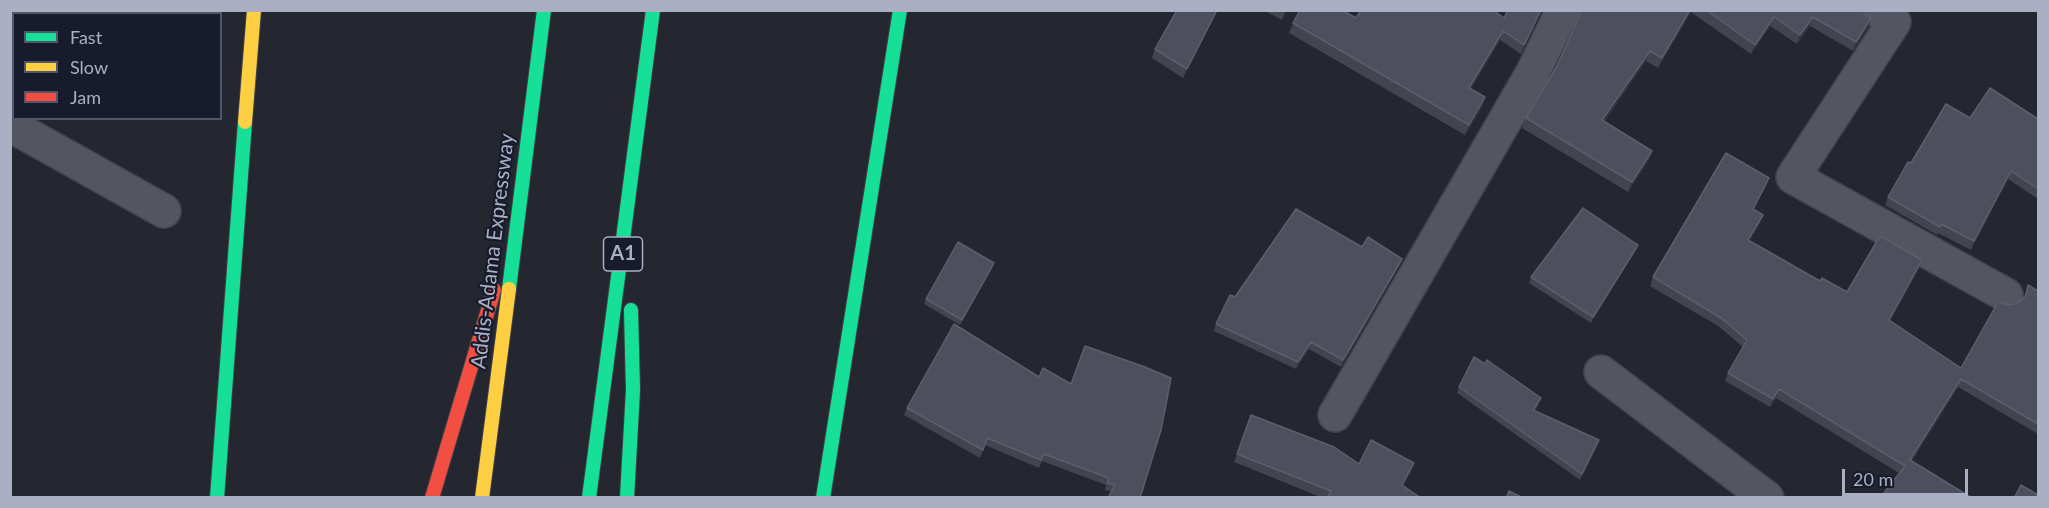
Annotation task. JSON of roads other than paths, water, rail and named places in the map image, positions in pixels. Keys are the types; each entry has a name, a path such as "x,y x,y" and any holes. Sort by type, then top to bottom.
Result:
{"main road":[{"path":"217,498 254,10"},
{"name":"Addis-Adama Expressway","path":"482,498 522,199 544,10"},
{"name":"A1","path":"589,498 653,10"},
{"path":"823,498 900,10"},
{"path":"432,498 522,199"},
{"path":"627,498 633,390 629,204"}],"street":[{"path":"1335,415 1533,72 1563,10"},
{"path":"1876,10 1894,22 1793,177 2006,295"},
{"path":"10,124 164,211"},
{"path":"1601,372 1767,498"}]}
